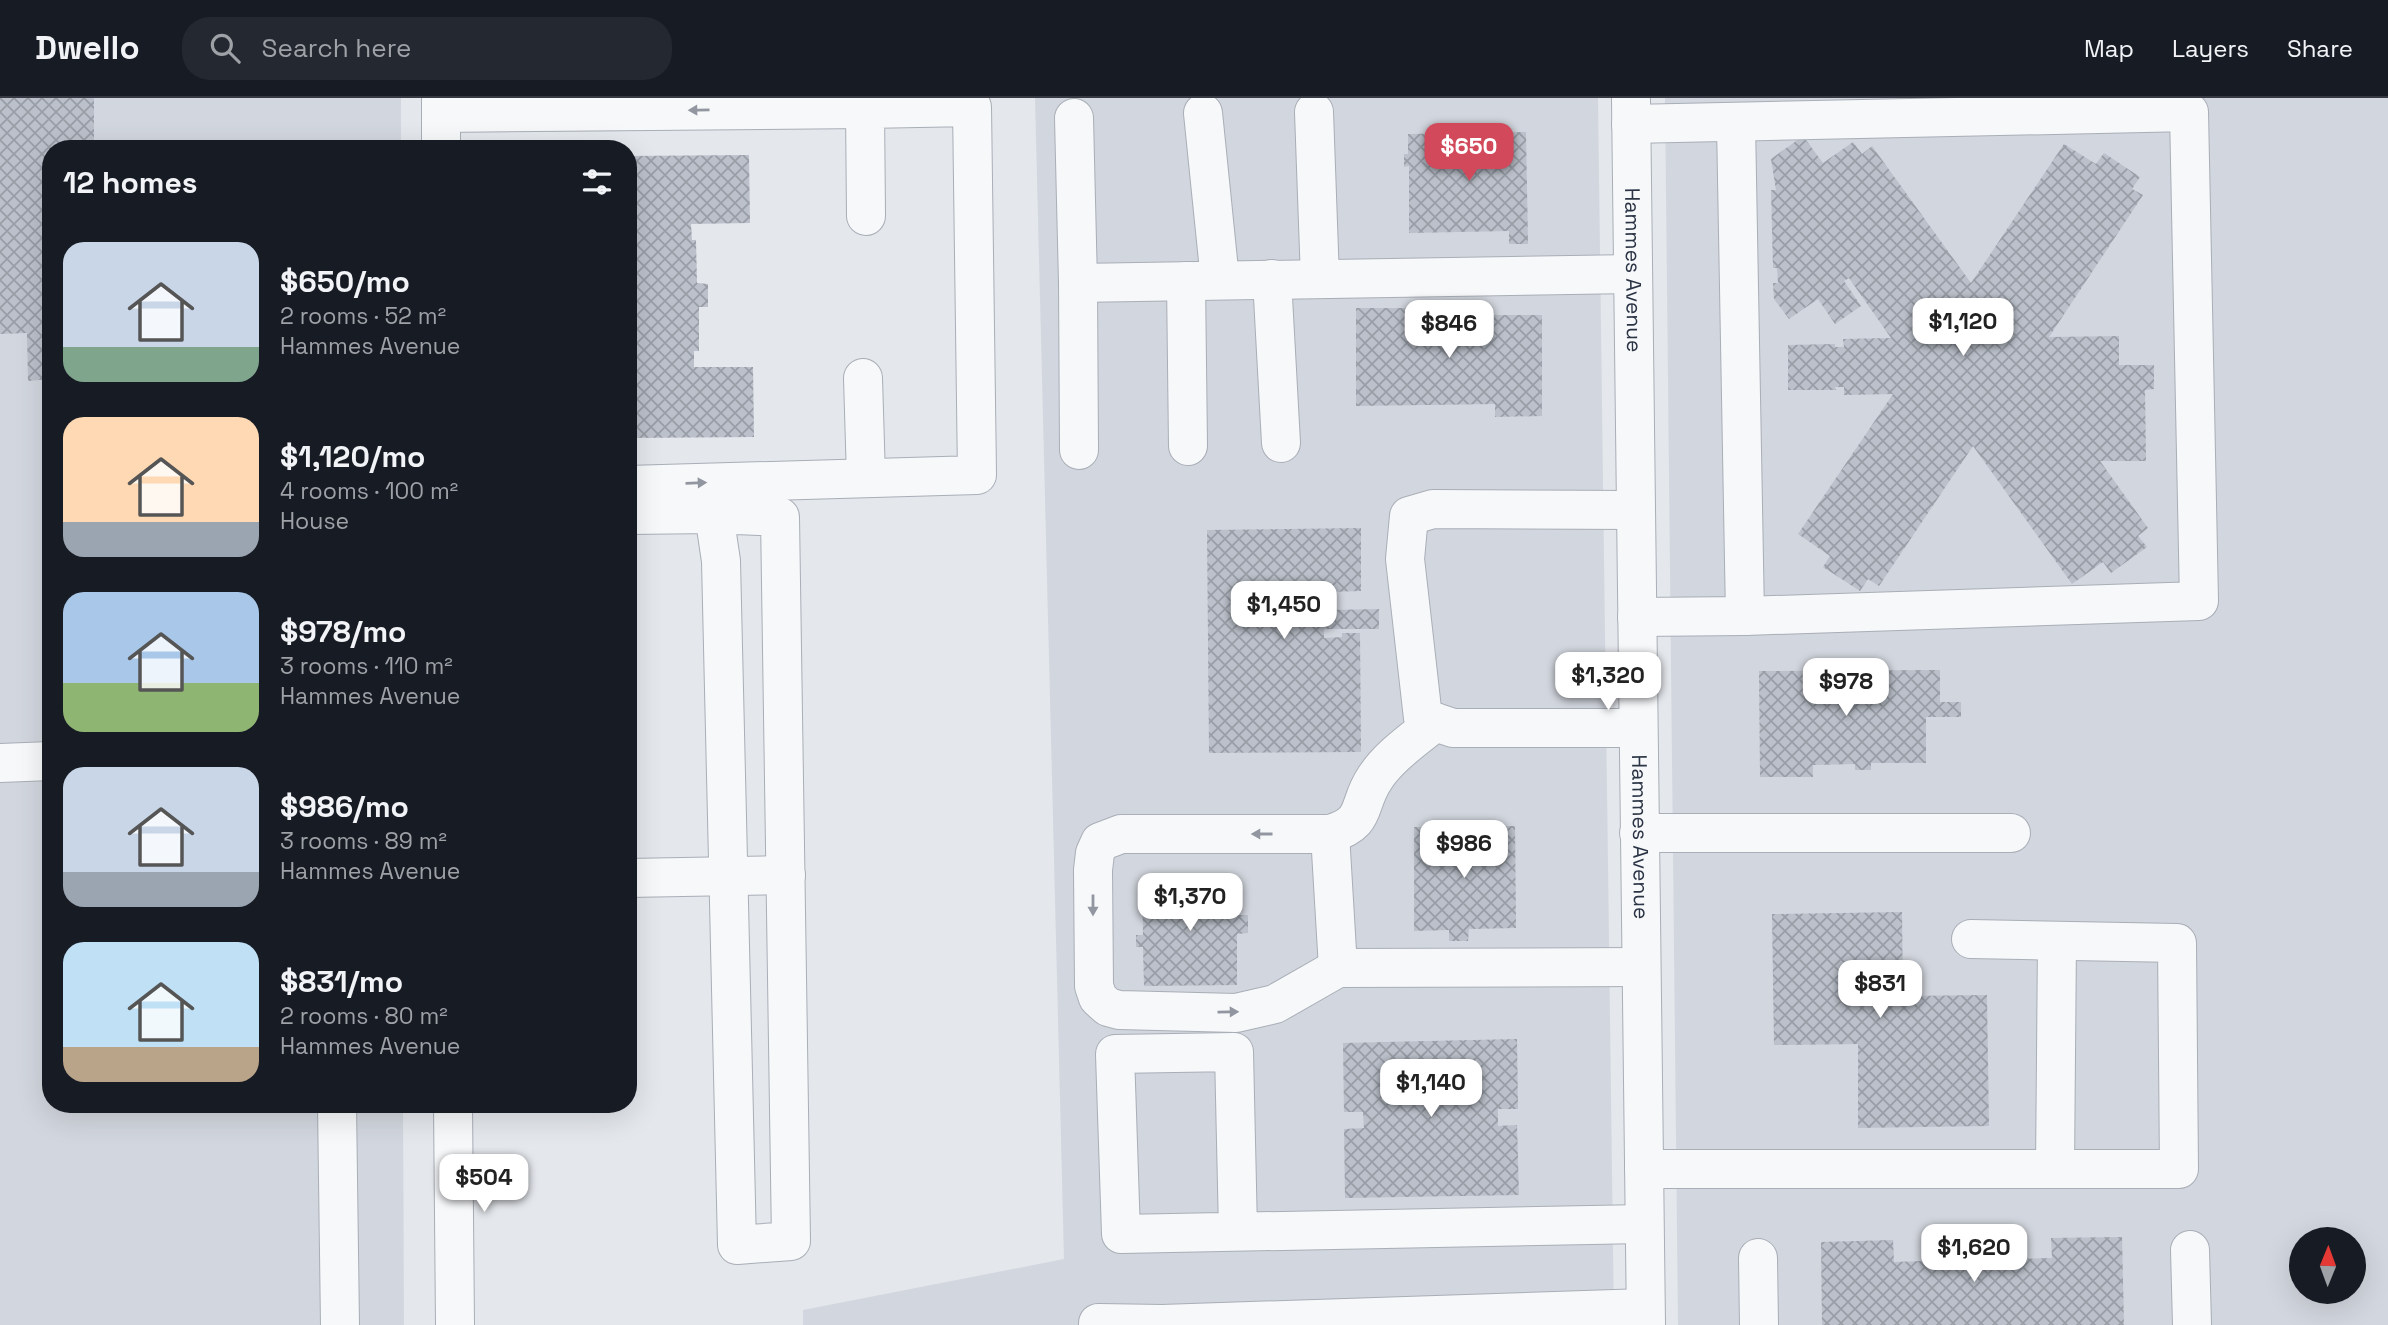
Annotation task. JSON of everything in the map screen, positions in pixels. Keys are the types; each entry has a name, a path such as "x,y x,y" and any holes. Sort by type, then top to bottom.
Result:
{"street":[{"path":"441,120 972,107 977,474 637,485"},
{"path":"865,109 866,216"},
{"path":"1631,111 1736,123 2189,112 2199,601 1637,617"},
{"name":"Hammes Avenue","path":"1631,111 1645,1317"},
{"path":"1314,112 1320,279"},
{"path":"1188,446 1203,281 1203,113"},
{"path":"1074,118 1079,450"},
{"path":"1736,123 1745,616"},
{"path":"1078,283 1633,274"},
{"path":"1272,279 1281,443"},
{"path":"863,378 866,478"},
{"path":"1635,510 1433,509 1409,516 1405,559 1423,718 1453,728 1638,728"},
{"path":"637,514 714,514 780,517 791,1241 737,1245 721,561 714,514"},
{"path":"1435,722 1390,761 1375,778 1355,822 1345,830 1330,834 1132,833 1100,842 1095,853 1093,870 1094,986 1098,998 1108,1007 1119,1010 1236,1013 1275,1004 1338,968 1641,967"},
{"path":"0,763 42,761"},
{"path":"1639,833 2011,833"},
{"path":"1330,834 1338,968"},
{"path":"637,878 786,875"},
{"path":"1644,1169 2179,1169 2177,943 1971,939"},
{"path":"2055,1169 2057,941"},
{"path":"1238,1231 1234,1052 1115,1054 1121,1234 1644,1224"},
{"path":"337,1113 340,1325"},
{"path":"453,1113 455,1325"},
{"path":"2190,1250 2192,1325"},
{"path":"1758,1258 1759,1325"},
{"path":"1098,1325 1645,1317"}],"shaded area":[{"path":"0,98 401,98 401,140 42,140 42,1113 403,1113 404,1325 0,1325"},
{"path":"1035,98 1598,98 1614,1325 803,1325 803,1310 1064,1259"},
{"path":"1665,98 2388,98 2388,1325 1678,1325"}],"building":[{"path":"0,98 94,98 94,140 42,140 42,380 28,381 27,333 0,334"},
{"path":"1526,132 1528,244 1509,244 1509,231 1409,233 1409,166 1404,167 1404,154 1408,154 1408,134"},
{"path":"1803,136 1823,163 1853,142 1862,154 1872,146 1971,283 2064,144 2096,164 2104,153 2140,177 2132,189 2143,195 2049,337 2119,336 2119,365 2154,365 2154,389 2145,390 2146,461 2100,461 2148,528 2138,536 2147,547 2111,573 2103,562 2072,584 1973,446 1879,586 1868,579 1860,591 1823,567 1830,556 1798,534 1893,394 1844,395 1844,387 1835,387 1836,390 1788,390 1788,345 1835,344 1835,347 1844,347 1843,339 1891,338 1849,278 1844,281 1861,306 1835,324 1818,299 1789,319 1774,299 1773,283 1778,283 1777,268 1773,268 1771,190 1776,190 1771,159"},
{"path":"749,155 750,223 691,224 692,240 696,240 697,283 708,284 708,307 699,307 699,351 694,351 694,367 753,367 754,437 637,438 637,156"},
{"path":"1356,308 1467,308 1467,327 1494,327 1494,315 1542,315 1542,416 1495,417 1495,404 1356,406"},
{"path":"1361,528 1361,591 1328,592 1328,610 1379,609 1379,629 1324,629 1324,638 1342,637 1342,633 1360,633 1361,752 1209,753 1207,530"},
{"path":"1940,670 1940,702 1961,702 1961,717 1926,717 1926,763 1871,763 1871,770 1855,770 1855,764 1813,765 1813,777 1760,777 1759,671"},
{"path":"1473,826 1515,826 1516,928 1469,929 1468,941 1449,941 1449,930 1414,931 1414,827 1458,827 1459,844 1473,844"},
{"path":"1236,881 1236,915 1248,915 1248,933 1237,934 1237,985 1144,986 1143,947 1136,947 1136,935 1143,935 1142,882"},
{"path":"1902,912 1903,996 1987,995 1989,1126 1858,1128 1858,1044 1774,1045 1772,914"},
{"path":"1517,1039 1518,1109 1498,1109 1498,1126 1517,1125 1519,1195 1345,1198 1344,1129 1364,1128 1363,1112 1344,1112 1343,1043"},
{"path":"2122,1237 2124,1325 1822,1325 1821,1242 1893,1240 1894,1262 1922,1261 1922,1240 2019,1239 2019,1259 2052,1258 2051,1238"}]}
